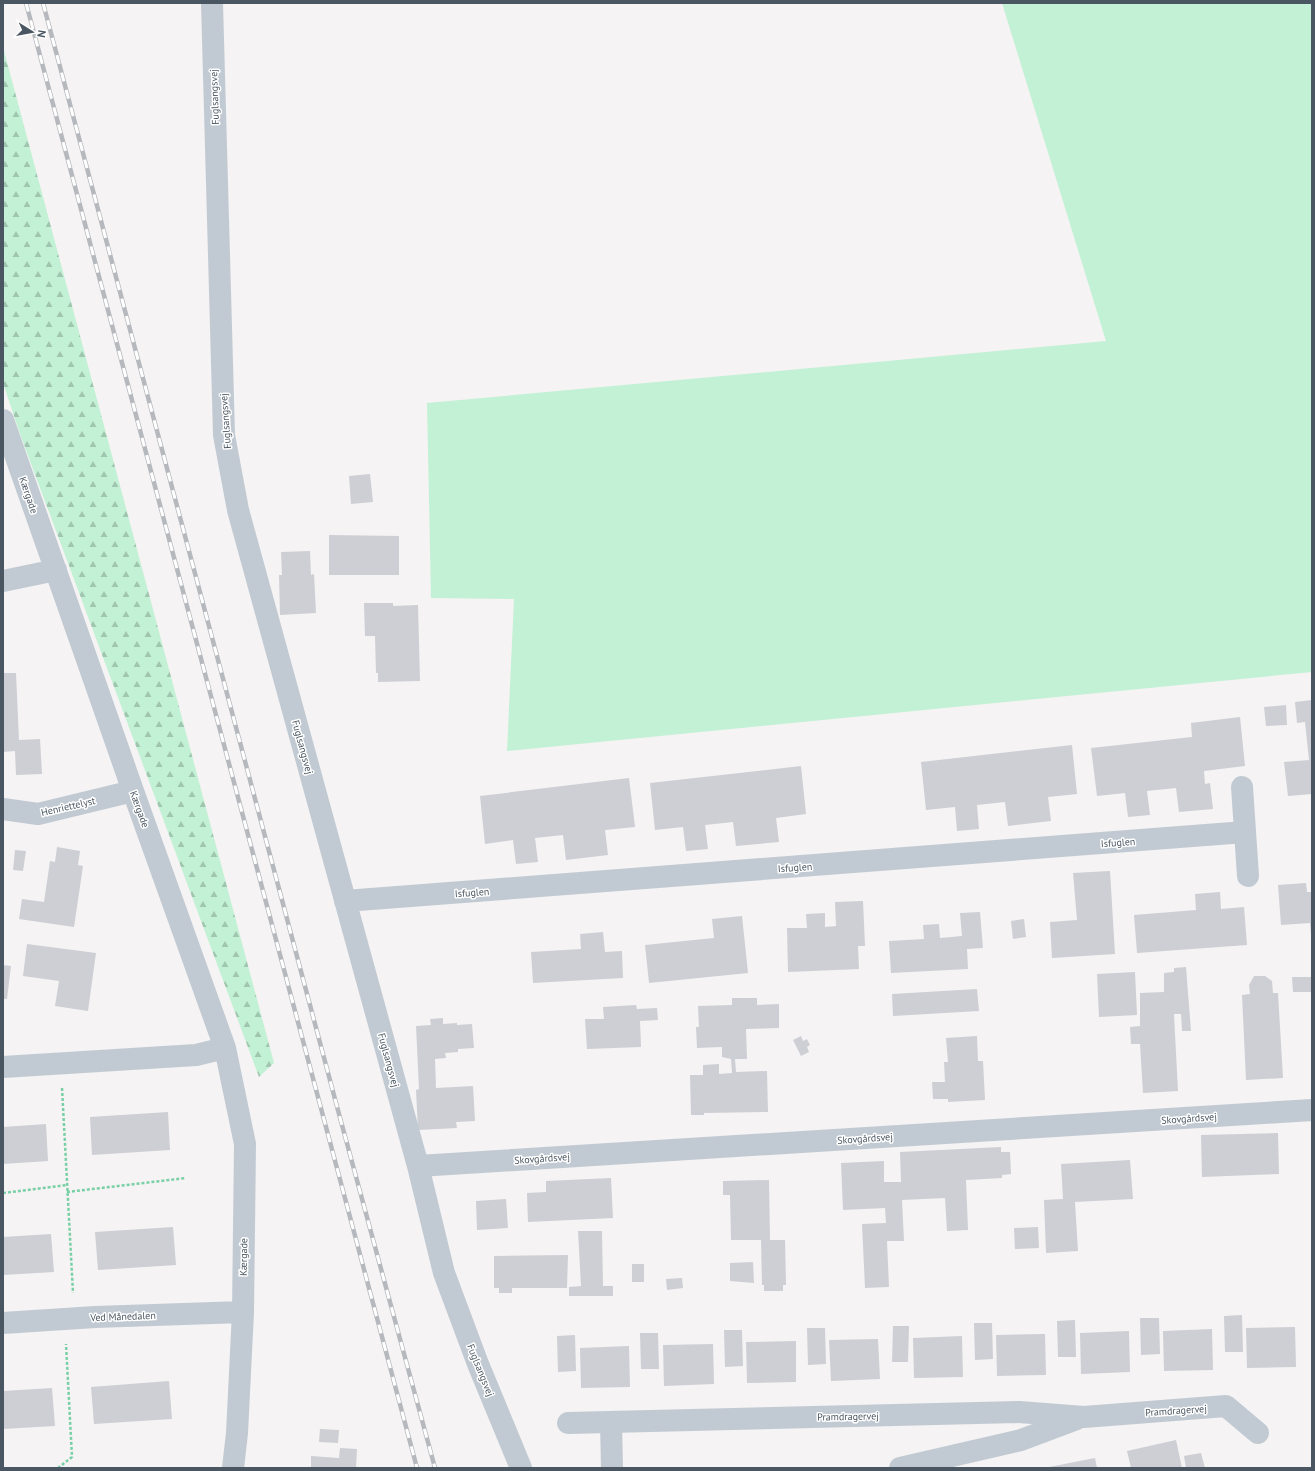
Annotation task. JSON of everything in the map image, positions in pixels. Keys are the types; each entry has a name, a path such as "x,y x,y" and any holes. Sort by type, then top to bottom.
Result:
{"street":[{"name":"Fuglsangsvej","path":"212,3 224,435 238,510 418,1166 444,1273 478,1364 522,1468"},
{"name":"Kærgade","path":"3,420 225,1048 244,1144 242,1312 233,1468"},
{"path":"3,581 56,570"},
{"path":"1242,787 1248,876"},
{"name":"Henriettelyst","path":"3,809 38,814 133,791"},
{"name":"Isfuglen","path":"345,901 1245,832"},
{"path":"3,1067 196,1055 225,1048"},
{"name":"Skovgårdsvej","path":"418,1166 1312,1110"},
{"name":"Ved Månedalen","path":"3,1323 242,1312"},
{"name":"Pramdragervej","path":"568,1424 1019,1412 1084,1417 1226,1406 1258,1433"},
{"name":"Pramdragervej","path":"900,1468 1021,1440 1084,1417"},
{"path":"611,1422 612,1468"}],"path":[{"path":"58,1468 72,1457 67,1185 60,1064"},
{"path":"67,1192 186,1178"},
{"path":"3,1193 67,1185"}],"green space":[{"path":"1002,3 1312,3 1312,672 507,751 514,599 431,598 427,403 1106,341"},
{"path":"3,47 274,1063 259,1077 20,434 3,383"}],"building":[{"path":"370,474 373,502 351,504 349,476"},
{"path":"329,535 399,536 399,575 329,575"},
{"path":"310,551 311,575 314,574 316,613 280,615 279,575 282,575 281,552"},
{"path":"364,603 393,603 393,606 418,605 420,681 378,682 378,673 376,673 375,636 365,636"},
{"path":"3,673 16,673 19,740 40,739 42,774 16,775 15,751 3,752"},
{"path":"1312,700 1312,794 1288,796 1284,762 1309,760 1305,722 1297,723 1295,702"},
{"path":"1286,705 1287,725 1266,726 1264,707"},
{"path":"1240,717 1245,766 1204,771 1205,784 1210,783 1213,809 1179,812 1176,788 1147,791 1150,815 1128,817 1125,793 1097,796 1091,748 1192,737 1191,723"},
{"path":"1072,745 1077,794 1048,797 1051,821 1008,826 1005,802 977,805 979,829 957,831 955,807 926,810 921,762"},
{"path":"801,766 806,814 776,818 779,842 736,846 733,822 705,825 708,849 686,851 683,827 655,830 650,783"},
{"path":"629,778 635,827 605,830 608,855 566,860 563,835 535,838 538,862 516,864 513,840 485,844 480,796"},
{"path":"57,847 80,851 78,865 83,866 74,927 19,919 22,899 44,902 50,861 55,862"},
{"path":"15,850 26,851 23,871 13,870"},
{"path":"1110,871 1115,954 1052,958 1050,922 1077,920 1073,873"},
{"path":"1306,883 1307,892 1312,892 1311,935 1310,923 1281,925 1278,885"},
{"path":"1220,892 1221,909 1244,907 1247,945 1137,953 1134,915 1196,910 1195,894"},
{"path":"863,901 865,946 858,946 859,969 788,972 787,928 807,928 806,914 825,913 825,927 836,926 835,902"},
{"path":"980,912 983,948 967,949 968,969 891,973 889,941 924,939 923,925 939,924 940,938 962,936 960,913"},
{"path":"742,916 748,973 649,983 645,945 714,938 712,919"},
{"path":"1024,919 1026,937 1013,939 1011,921"},
{"path":"603,932 605,952 622,951 623,978 533,983 531,952 581,949 580,934"},
{"path":"27,944 96,953 88,1011 55,1006 59,981 23,976"},
{"path":"3,965 11,966 7,999 3,999"},
{"path":"1186,967 1191,1031 1182,1031 1181,1014 1174,1014 1178,1091 1143,1093 1140,1044 1131,1044 1130,1027 1140,1026 1140,993 1164,992 1164,973 1174,972 1174,968"},
{"path":"1135,972 1137,1015 1099,1017 1097,974"},
{"path":"1254,976 1265,976 1272,981 1273,993 1278,993 1283,1078 1246,1080 1242,995 1250,994 1249,985"},
{"path":"1292,977 1312,977 1312,992 1293,992"},
{"path":"977,989 979,1011 893,1016 892,994"},
{"path":"732,998 757,998 757,1005 779,1004 779,1028 746,1029 747,1059 735,1059 736,1072 767,1071 768,1112 704,1113 704,1115 691,1115 690,1075 703,1075 703,1065 719,1064 719,1074 732,1073 731,1059 722,1057 722,1047 697,1048 696,1027 699,1027 698,1006 732,1005"},
{"path":"636,1005 637,1009 657,1008 658,1020 640,1021 641,1047 587,1049 585,1019 604,1019 603,1007"},
{"path":"443,1018 443,1024 472,1024 474,1048 458,1049 458,1052 445,1053 446,1058 435,1059 436,1088 473,1086 475,1121 456,1122 457,1128 418,1130 416,1090 419,1089 416,1026 431,1025 430,1019"},
{"path":"801,1036 803,1041 807,1039 810,1045 807,1047 809,1052 801,1056 793,1040"},
{"path":"977,1036 978,1061 983,1061 985,1100 948,1102 948,1099 933,1099 932,1082 945,1082 944,1062 948,1062 946,1038"},
{"path":"168,1112 170,1150 92,1155 90,1117"},
{"path":"46,1124 48,1161 3,1164 3,1127"},
{"path":"1278,1133 1279,1174 1202,1177 1201,1135"},
{"path":"1001,1147 1001,1152 1010,1152 1011,1174 1002,1175 1002,1178 966,1180 968,1230 947,1231 945,1198 902,1200 904,1241 887,1241 889,1287 865,1288 862,1224 886,1223 885,1208 843,1210 841,1163 884,1161 884,1182 901,1182 900,1152"},
{"path":"1130,1160 1133,1199 1075,1202 1078,1251 1046,1253 1044,1200 1063,1199 1061,1164"},
{"path":"611,1178 613,1218 528,1222 527,1193 546,1192 546,1181"},
{"path":"769,1180 770,1240 785,1240 786,1285 783,1285 783,1291 764,1291 764,1285 762,1285 761,1240 731,1240 730,1195 723,1195 723,1181"},
{"path":"506,1199 508,1228 477,1230 476,1201"},
{"path":"173,1227 176,1265 98,1270 95,1232"},
{"path":"1038,1227 1039,1248 1015,1249 1014,1228"},
{"path":"578,1231 602,1231 603,1286 613,1286 613,1296 569,1296 569,1287 581,1286"},
{"path":"51,1234 54,1272 3,1275 3,1237"},
{"path":"568,1255 567,1288 512,1288 512,1293 499,1293 499,1288 494,1288 494,1256"},
{"path":"753,1262 754,1283 730,1281 730,1263"},
{"path":"632,1264 644,1264 644,1282 632,1282"},
{"path":"682,1278 683,1288 667,1290 666,1279"},
{"path":"1242,1315 1243,1352 1225,1352 1224,1316"},
{"path":"1140,1318 1159,1318 1160,1354 1141,1355"},
{"path":"1075,1320 1076,1357 1058,1357 1057,1321"},
{"path":"974,1323 992,1323 993,1359 975,1360"},
{"path":"893,1326 909,1326 908,1362 892,1362"},
{"path":"1295,1327 1296,1367 1247,1368 1246,1328"},
{"path":"807,1328 825,1328 826,1364 808,1365"},
{"path":"1212,1329 1213,1370 1164,1371 1163,1331"},
{"path":"724,1330 742,1330 743,1366 725,1367"},
{"path":"1129,1331 1130,1372 1081,1374 1080,1333"},
{"path":"640,1333 658,1333 659,1369 641,1369"},
{"path":"1045,1334 1046,1375 997,1376 996,1335"},
{"path":"575,1335 576,1371 558,1372 557,1336"},
{"path":"962,1336 963,1377 914,1378 913,1338"},
{"path":"878,1339 880,1379 831,1381 829,1340"},
{"path":"796,1341 796,1382 747,1383 746,1342"},
{"path":"713,1344 714,1384 664,1386 663,1345"},
{"path":"629,1346 630,1387 581,1388 580,1348"},
{"path":"169,1381 172,1419 94,1424 91,1387"},
{"path":"52,1388 55,1426 3,1429 3,1391"},
{"path":"320,1429 339,1430 338,1443 319,1442"},
{"path":"1176,1440 1182,1468 1131,1468 1127,1451"},
{"path":"340,1448 357,1449 356,1468 311,1468 311,1456 339,1458"},
{"path":"1201,1453 1205,1468 1186,1468 1184,1456"},
{"path":"1095,1458 1097,1468 1049,1468 1049,1467"}],"railway":[{"path":"26,3 417,1468"},
{"path":"43,3 339,1114 435,1468"}]}
